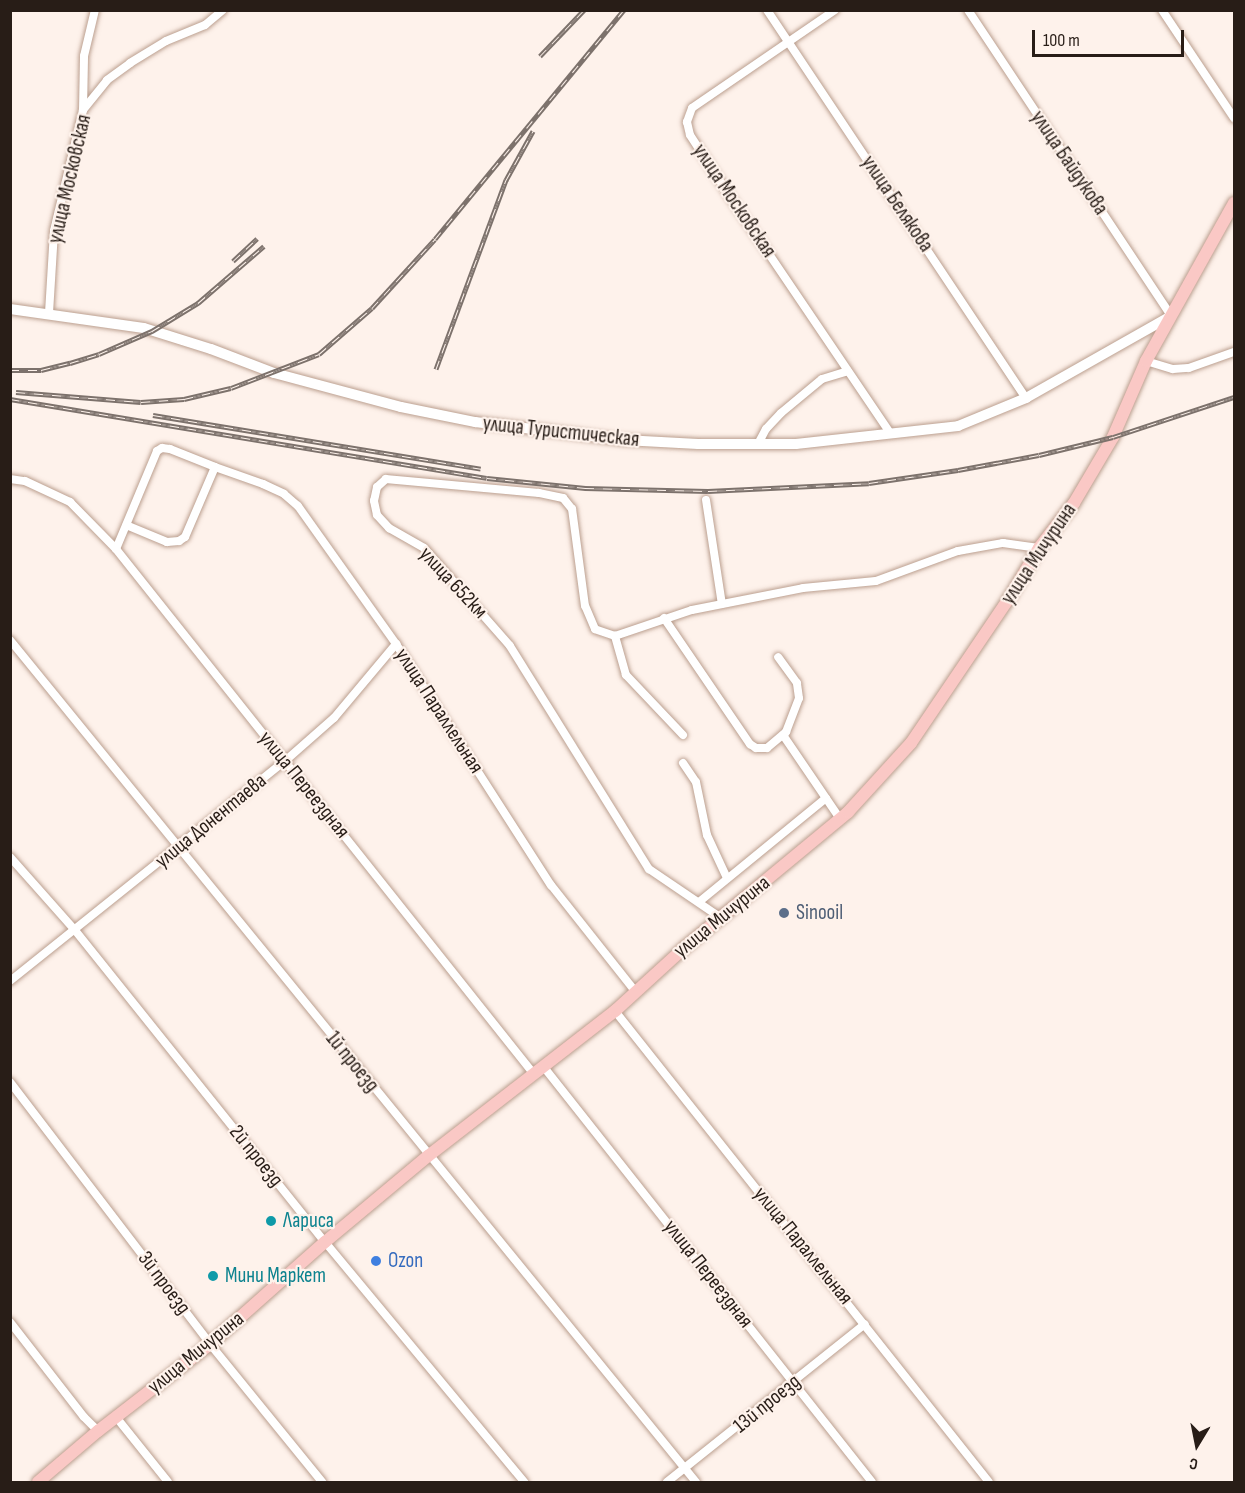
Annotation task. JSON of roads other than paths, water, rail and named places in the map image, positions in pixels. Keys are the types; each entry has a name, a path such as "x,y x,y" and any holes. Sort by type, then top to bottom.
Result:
{"main road":[{"name":"улица Мичурина","path":"38,1482 98,1431 210,1344 325,1242 429,1156 615,1011 635,991 840,819 911,743 1008,600 1039,548 1074,502 1113,437 1146,361 1234,203"}],"street":[{"path":"83,110 84,56 94,10"},
{"name":"улица Московская","path":"49,313 54,231 83,110 108,80 130,63 166,41 205,25 223,10"},
{"name":"улица Белякова","path":"767,10 1026,398"},
{"name":"улица Московская","path":"834,10 692,108 687,122 690,135 727,192 891,433"},
{"name":"улица Байдукова","path":"968,10 1171,315"},
{"path":"1162,10 1234,118"},
{"name":"улица Туристическая","path":"10,309 144,328 212,349 274,373 401,407 475,422 624,440 698,444 796,444 958,426 1026,398 1171,315"},
{"path":"1146,361 1173,369 1189,368 1234,352"},
{"path":"758,444 774,420 796,400 822,379 848,371"},
{"name":"улица Параллельная","path":"126,525 157,451 162,448 263,484 284,494 298,506 396,644 551,885 635,991"},
{"path":"116,549 126,525 167,542 179,541 185,537 215,467"},
{"name":"улица Переездная","path":"10,479 25,481 70,502 116,549 285,761 794,1382 872,1482"},
{"name":"улица 652км","path":"615,636 596,629 585,606 572,509 563,498 539,493 386,479 377,487 374,501 377,515 389,528 424,548 510,646 649,869 721,918"},
{"path":"706,500 722,604"},
{"path":"683,735 626,675 615,636 664,618 722,604 803,588 876,581 958,551 1003,543 1039,548"},
{"path":"664,618 750,744 756,748 767,748 783,735 799,698 797,683 778,657"},
{"name":"1й проезд","path":"10,640 696,1482"},
{"name":"улица Донентаева","path":"10,981 285,761 334,718 396,644"},
{"path":"783,735 840,819"},
{"path":"683,763 696,782 707,835 727,878"},
{"path":"699,902 826,798"},
{"name":"2й проезд","path":"10,857 74,929 325,1242 524,1482"},
{"name":"улица Параллельная","path":"615,1011 990,1482"},
{"name":"3й проезд","path":"10,1082 210,1344 322,1482"},
{"path":"10,1322 98,1431"},
{"name":"13й проезд","path":"667,1482 865,1324"},
{"path":"116,1417 168,1482"}],"railway":[{"path":"540,56 584,10"},
{"path":"16,392 141,402 184,399 231,388 319,354 372,308 435,239 624,10"},
{"path":"436,369 506,180 533,131"},
{"path":"233,261 257,239"},
{"path":"10,370 41,370 70,363 99,354 152,331 198,303 264,246"},
{"path":"10,399 487,478 585,488 708,491 869,483 958,470 1039,455 1113,437 1234,397"},
{"path":"153,415 481,469"}],"place":[{"name":"Sinooil","path":"784,913"},
{"name":"Лариса","path":"271,1221"},
{"name":"Ozon","path":"376,1261"},
{"name":"Мини Маркет","path":"213,1276"}]}
